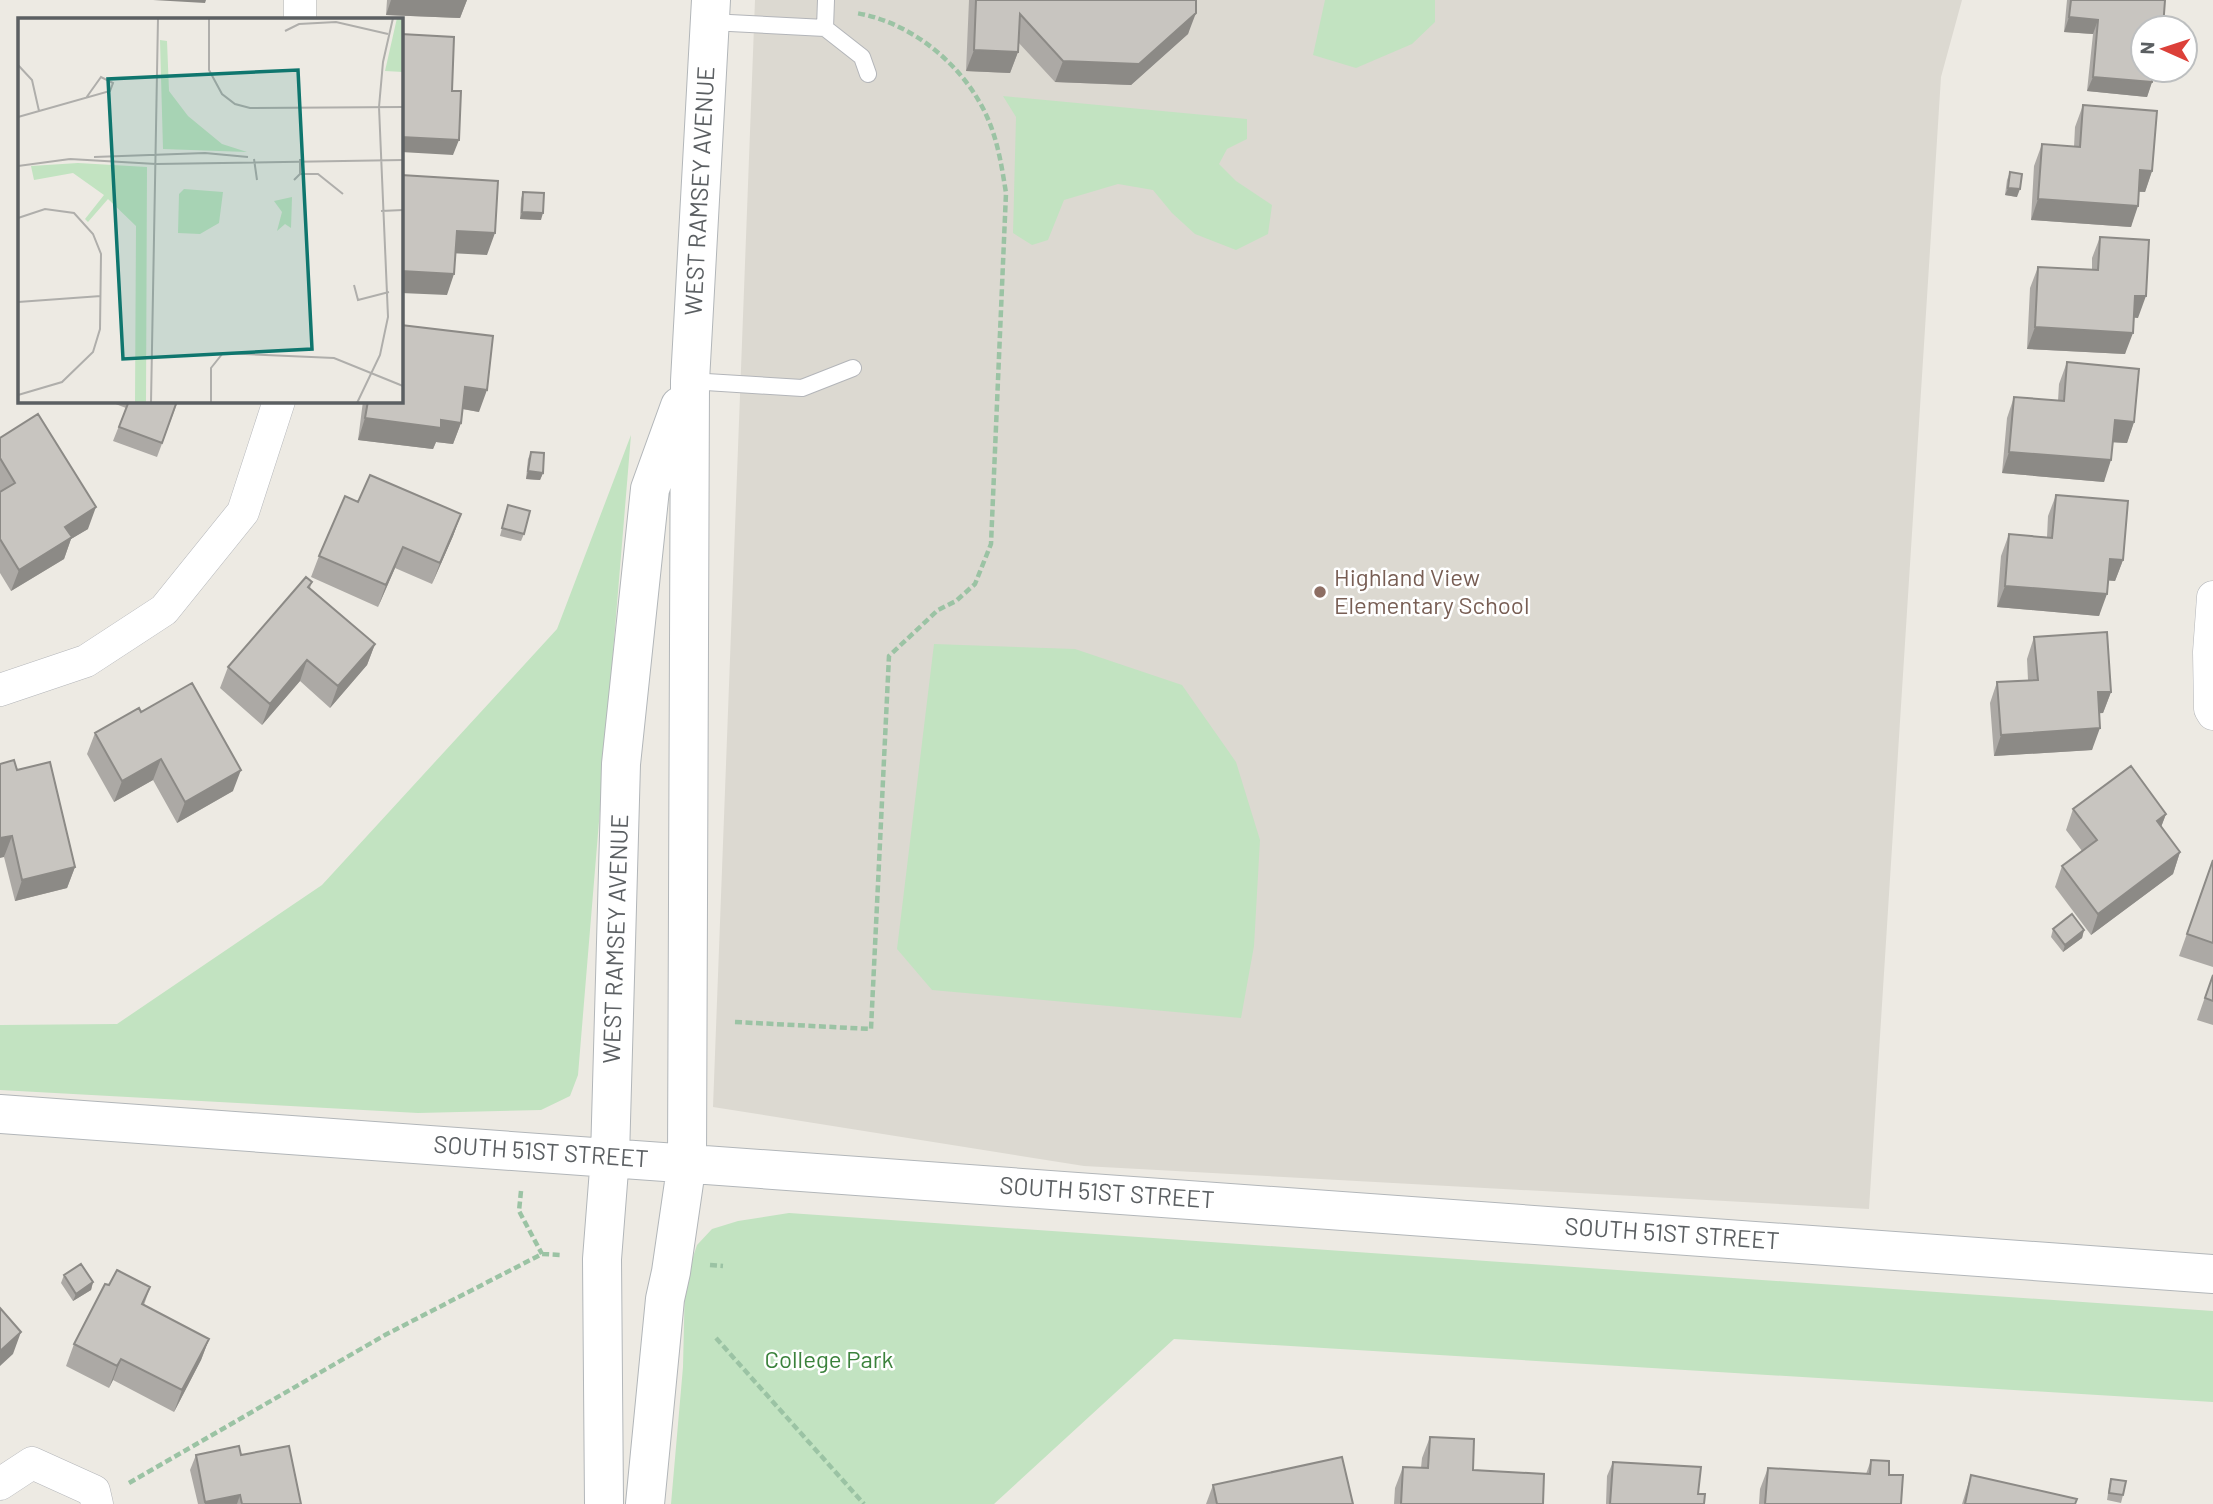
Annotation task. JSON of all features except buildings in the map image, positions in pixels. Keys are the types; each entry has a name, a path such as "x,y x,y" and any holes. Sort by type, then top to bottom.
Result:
{"street":[{"path":"299,18 300,0"},
{"name":"WEST RAMSEY AVENUE","path":"645,1504 665,1299 673,1263 687,1162 690,381 710,11"},
{"name":"WEST RAMSEY AVENUE","path":"604,1504 601,1259 610,1157 621,778 650,489 690,381"},
{"path":"0,690 86,662 164,610 243,512 279,402"},
{"path":"2213,597 2209,652 2210,709 2213,714"},
{"name":"SOUTH 51ST STREET","path":"0,1114 2213,1273"},
{"path":"0,1484 32,1463 94,1491 97,1503"}],"lane":[{"path":"825,28 826,4"},
{"path":"710,11 825,28 862,57 869,74"},
{"path":"690,381 802,388 853,368"}],"path":[{"path":"735,1022 871,1029 889,656 938,611 956,601 975,584 991,544 1006,193 1000,155 988,118 969,86 940,52 903,30 866,15 826,4"},
{"path":"524,1151 519,1211 542,1254"},
{"path":"97,1503 385,1335 542,1254 601,1259"},
{"path":"673,1263 723,1266"},
{"path":"716,1338 864,1504"}],"shaded area":[{"name":"Highland View Elementary School","path":"755,0 1962,0 1941,77 1869,1209 1084,1166 713,1107"}],"green space":[{"path":"1325,0 1435,0 1435,22 1412,44 1356,68 1313,55"},
{"path":"1003,96 1247,119 1247,139 1227,149 1219,164 1236,181 1272,205 1268,234 1236,250 1195,234 1172,213 1153,190 1118,184 1064,200 1048,240 1032,245 1013,233 1016,117"},
{"path":"631,435 578,1075 570,1096 541,1110 418,1113 0,1090 0,1025 117,1024 322,885 557,629"},
{"path":"934,644 1075,649 1182,685 1236,762 1260,840 1254,946 1241,1018 932,990 897,949"},
{"name":"College Park","path":"789,1213 2213,1311 2213,1402 1174,1339 994,1504 671,1504 683,1367 685,1281 697,1245 712,1229 738,1221"}],"place":[{"name":"Highland View Elementary School","path":"1320,592"}]}
